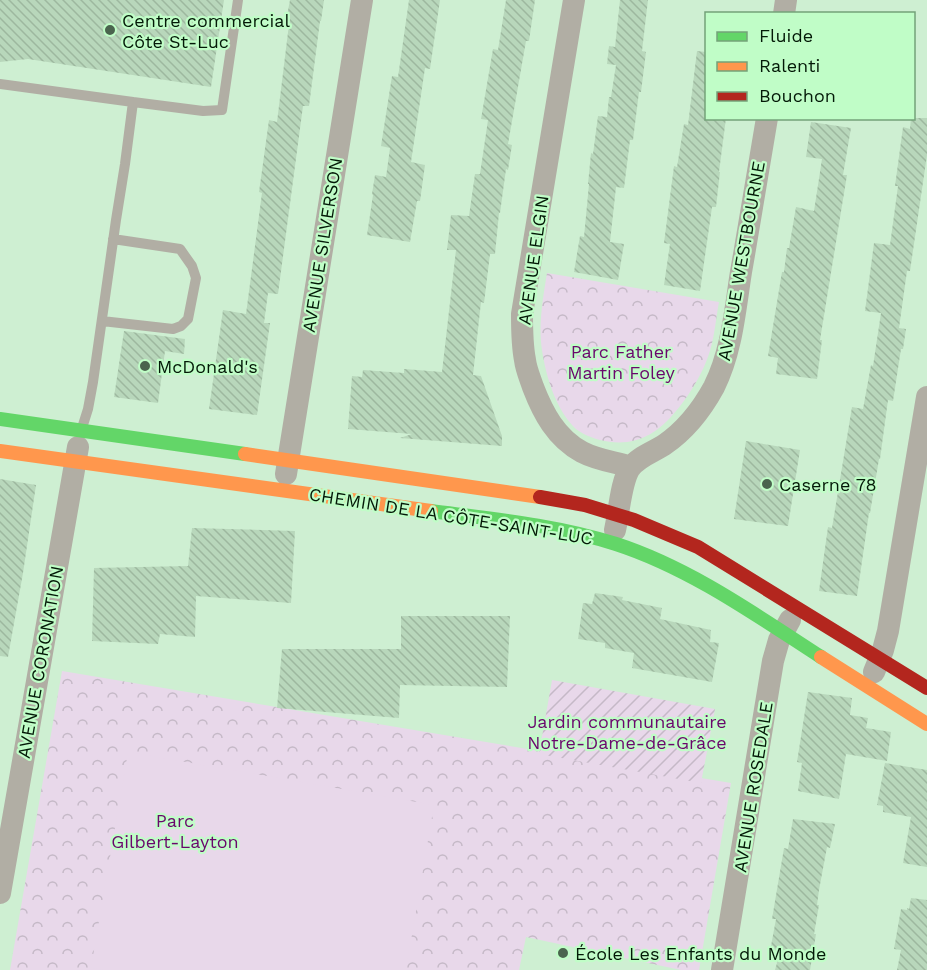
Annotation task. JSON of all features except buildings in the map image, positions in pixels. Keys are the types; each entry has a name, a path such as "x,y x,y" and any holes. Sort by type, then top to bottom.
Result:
{"main road":[{"name":"CHEMIN DE LA CÔTE-SAINT-LUC","path":"0,419 585,505 619,515 698,547 927,688"},
{"name":"CHEMIN DE LA CÔTE-SAINT-LUC","path":"0,451 537,526 612,543 672,567 717,591 927,724"}],"street":[{"name":"AVENUE SILVERSON","path":"284,491 362,0"},
{"name":"AVENUE ELGIN","path":"574,0 522,314 523,346 525,362 538,400 555,430 569,444 583,453 631,467"},
{"name":"AVENUE WESTBOURNE","path":"631,467 670,440 690,422 709,396 724,362 733,326 766,120"},
{"path":"867,686 888,631 927,397"},
{"name":"AVENUE CORONATION","path":"0,893 81,431"},
{"path":"612,543 625,482 631,467"},
{"name":"AVENUE ROSEDALE","path":"722,970 773,661 779,640 796,608"}],"lane":[{"path":"0,84 203,111 222,110 238,0"},
{"path":"81,431 88,409 102,321 133,102"},
{"path":"102,321 173,329 181,326 188,319 196,278 192,266 180,249 113,238"}],"green space":[{"name":"Parc Father Martin Foley","path":"547,273 719,302 709,355 701,372 681,405 652,433 633,441 600,440 576,429 563,412 549,382 541,341 541,312"},
{"name":"Parc Gilbert-Layton","path":"62,671 731,783 699,970 681,970 526,937 519,970 10,970"},
{"name":"Jardin communautaire Notre-Dame-de-Grâce","path":"552,680 715,709 701,783 539,754"},
{"path":"128,752 434,805 406,970 103,970 91,968"}],"traffic: fast":[{"path":"0,419 245,454"},
{"path":"431,511 525,523 571,532 594,537 643,554 722,594 821,657"}],"traffic: slow":[{"path":"0,451 431,511"},
{"path":"245,454 540,497"},
{"path":"821,657 927,724"}],"traffic: jam":[{"path":"540,497 585,505 634,520 698,547 927,688"}],"place":[{"name":"Centre commercial Côte St-Luc","path":"110,30"},
{"name":"McDonald's","path":"145,366"},
{"name":"Caserne 78","path":"767,484"},
{"name":"École Les Enfants du Monde","path":"563,953"}]}
